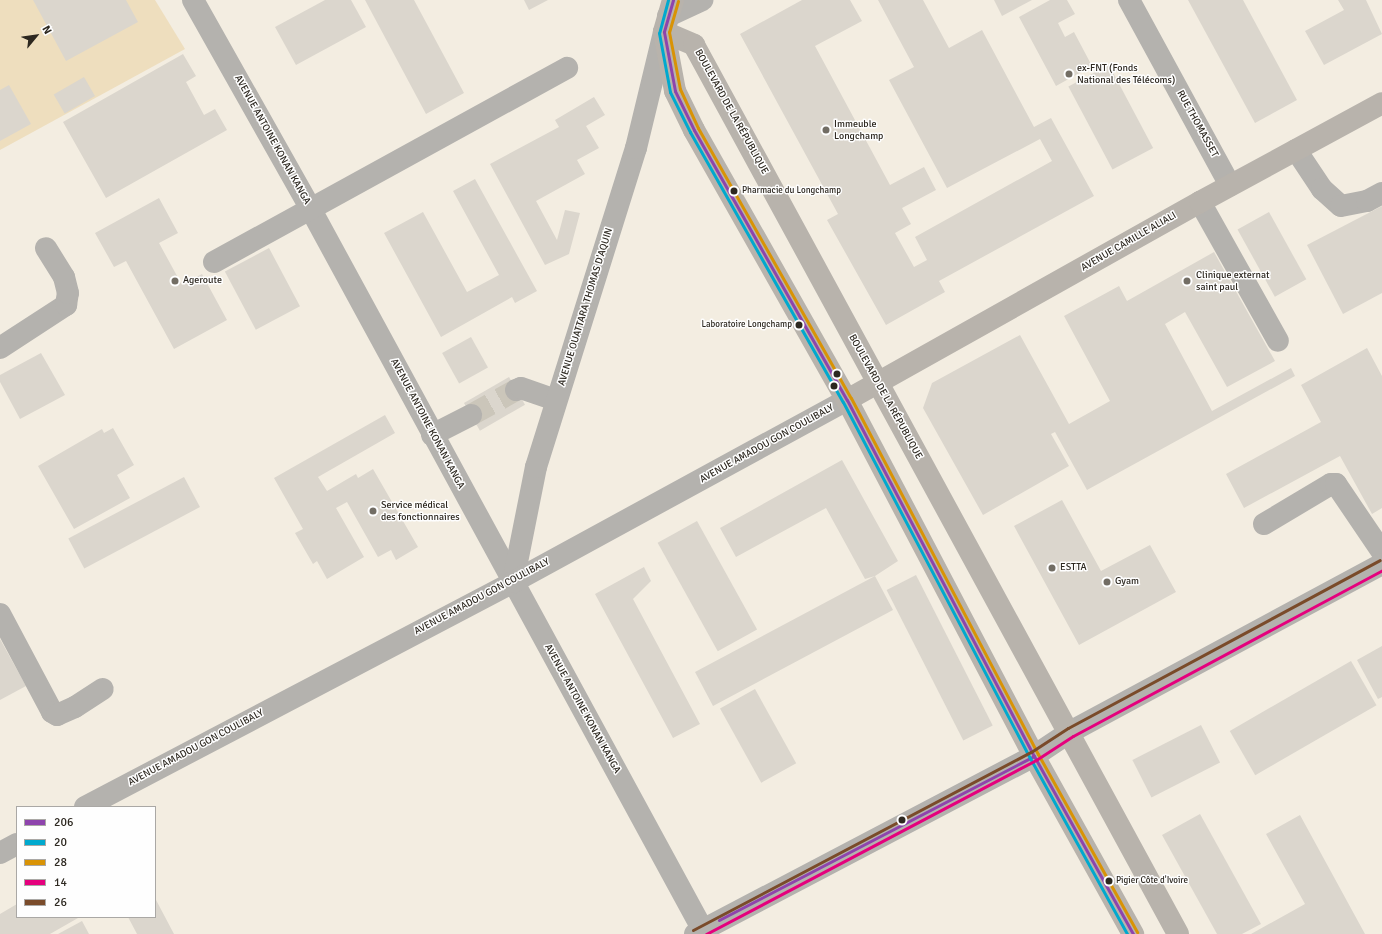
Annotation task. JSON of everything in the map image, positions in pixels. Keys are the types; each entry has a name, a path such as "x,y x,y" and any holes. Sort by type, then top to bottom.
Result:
{"main road":[{"name":"BOULEVARD DE LA RÉPUBLIQUE","path":"668,16 694,45 1068,735 1178,934"},
{"path":"668,16 676,91 694,130 847,400 1034,756 1133,934"},
{"name":"AVENUE CAMILLE ALIALI","path":"878,385 1230,185 1382,103"},
{"name":"AVENUE AMADOU GON COULIBALY","path":"847,400 878,385"}],"street":[{"name":"AVENUE ANTOINE KONAN KANGA","path":"193,0 310,208 513,582 708,930"},
{"path":"668,16 702,0"},
{"name":"RUE THOMASSET","path":"1129,0 1230,185"},
{"name":"AVENUE OUATTARA THOMAS D'AQUIN","path":"513,582 536,467 636,148 668,16"},
{"path":"214,262 567,68"},
{"path":"1296,150 1322,189 1341,206 1367,201 1382,193"},
{"path":"1200,202 1278,342"},
{"path":"0,348 66,306 68,293 64,277 46,248"},
{"path":"516,390 521,388 556,400"},
{"name":"AVENUE AMADOU GON COULIBALY","path":"87,806 513,582 847,400"},
{"path":"432,435 471,415"},
{"path":"1264,524 1331,484 1336,484 1382,552"},
{"path":"708,930 1034,756 1068,735 1382,564"},
{"path":"0,614 52,712 57,714 75,707 103,689"},
{"path":"0,853 16,845"}],"shaded area":[{"path":"0,0 155,0 185,49 0,150"}],"building":[{"path":"33,0 126,0 138,22 66,61"},
{"path":"325,0 351,0 366,27 296,65 275,27"},
{"path":"365,0 414,0 464,93 426,114"},
{"path":"524,0 548,0 529,10"},
{"path":"802,0 850,0 862,21 815,46 890,185 924,167 936,190 902,208 911,224 895,233 914,267 927,260 915,237 1052,161 1040,139 947,188 889,80 914,67 878,0 923,0 949,48 982,30 1034,127 1051,118 1094,196 939,281 945,292 886,325 827,220 838,214 740,34"},
{"path":"994,0 1032,0 1002,16"},
{"path":"1050,0 1067,0 1075,14 1058,23 1065,37 1074,32 1092,66 1056,86 1019,17"},
{"path":"1188,0 1243,0 1297,100 1255,123"},
{"path":"1338,0 1366,0 1382,34 1324,65 1305,31 1344,10"},
{"path":"183,54 196,76 186,82 204,115 215,109 227,130 106,198 63,122"},
{"path":"1109,65 1153,148 1113,170 1068,87"},
{"path":"84,77 95,96 65,114 54,94"},
{"path":"9,85 31,124 0,141 0,90"},
{"path":"594,97 605,115 586,126 599,148 577,160 585,174 536,201 557,240 565,210 580,213 569,254 545,265 490,164 559,127 555,120"},
{"path":"475,179 537,291 515,303 512,297 441,337 384,233 423,212 467,292 499,275 453,191"},
{"name":"Ageroute","path":"159,198 178,233 159,243 182,285 202,274 227,320 174,349 126,261 114,267 95,233"},
{"path":"1382,206 1382,293 1343,314 1307,245"},
{"path":"1269,212 1306,279 1275,297 1238,229"},
{"path":"269,248 300,306 256,330 225,271"},
{"path":"1214,252 1275,361 1227,387 1185,312 1165,324 1212,411 1291,368 1295,376 1087,490 1055,432 1051,434 1069,466 983,515 923,408 932,383 1020,335 1069,424 1110,401 1064,316 1119,286 1127,301"},
{"path":"471,337 488,368 459,384 442,353"},
{"path":"1367,348 1382,376 1382,508 1372,514 1340,456 1244,508 1226,474 1321,422 1301,385"},
{"path":"41,353 65,395 20,419 0,382 0,375"},
{"path":"509,377 525,405 480,431 464,403"},
{"path":"385,415 395,433 318,477 327,491 356,474 358,478 373,469 418,547 396,560 391,550 378,557 347,502 336,508 364,557 327,579 317,561 313,564 295,533 303,529 274,478"},
{"path":"113,428 134,465 117,475 130,498 74,529 38,466 102,429 104,433"},
{"path":"842,460 898,561 875,576 865,579 826,508 736,557 720,528"},
{"path":"184,477 200,507 84,569 68,539"},
{"name":"Gyam","path":"1062,500 1101,571 1150,545 1176,592 1079,645 1014,526"},
{"path":"697,521 757,629 718,651 658,543"},
{"path":"644,567 651,581 633,599 700,724 673,738 595,594"},
{"path":"916,575 993,726 963,741 887,590"},
{"path":"875,576 893,610 713,706 695,672"},
{"path":"0,639 26,686 0,700"},
{"path":"1382,646 1382,697 1378,699 1357,660"},
{"path":"1351,661 1376,705 1255,775 1230,731"},
{"path":"755,689 796,763 761,783 720,708"},
{"path":"1201,725 1220,762 1151,797 1132,760"},
{"path":"1200,814 1261,924 1242,934 1217,934 1162,835"},
{"path":"1300,815 1365,934 1251,934 1305,904 1266,834"},
{"path":"156,900 174,934 137,934 129,918 156,918"},
{"path":"16,905 16,918 78,918 50,934 0,934 0,914"},
{"path":"82,921 89,934 58,934"}],"tunnel":[{"path":"471,415 516,390"}],"transit line":[{"name":"20","path":"668,0 659,33 670,92 690,132 843,402 1030,758 1127,934"},
{"name":"206","path":"673,0 664,32 675,91 694,130 847,400 1034,756 1133,934"},
{"name":"28","path":"678,1 669,32 680,89 698,128 851,398 1038,754 1137,932"},
{"name":"26","path":"693,930 1031,752 1068,728 1380,560"},
{"name":"14","path":"706,934 1036,760 1073,736 1382,570"},
{"name":"206","path":"719,920 1034,756"}],"place":[{"name":"ex-FNT (Fonds National des Télécoms)","path":"1069,74"},
{"name":"Immeuble Longchamp","path":"826,130"},
{"name":"Pharmacie du Longchamp","path":"734,191"},
{"name":"Ageroute","path":"175,281"},
{"name":"Clinique externat saint paul","path":"1187,281"},
{"name":"Laboratoire Longchamp","path":"799,325"},
{"name":"Service médical des fonctionnaires","path":"373,511"},
{"name":"ESTTA","path":"1052,568"},
{"name":"Gyam","path":"1107,582"},
{"name":"Pigier Côte d'Ivoire","path":"1109,881"}]}
